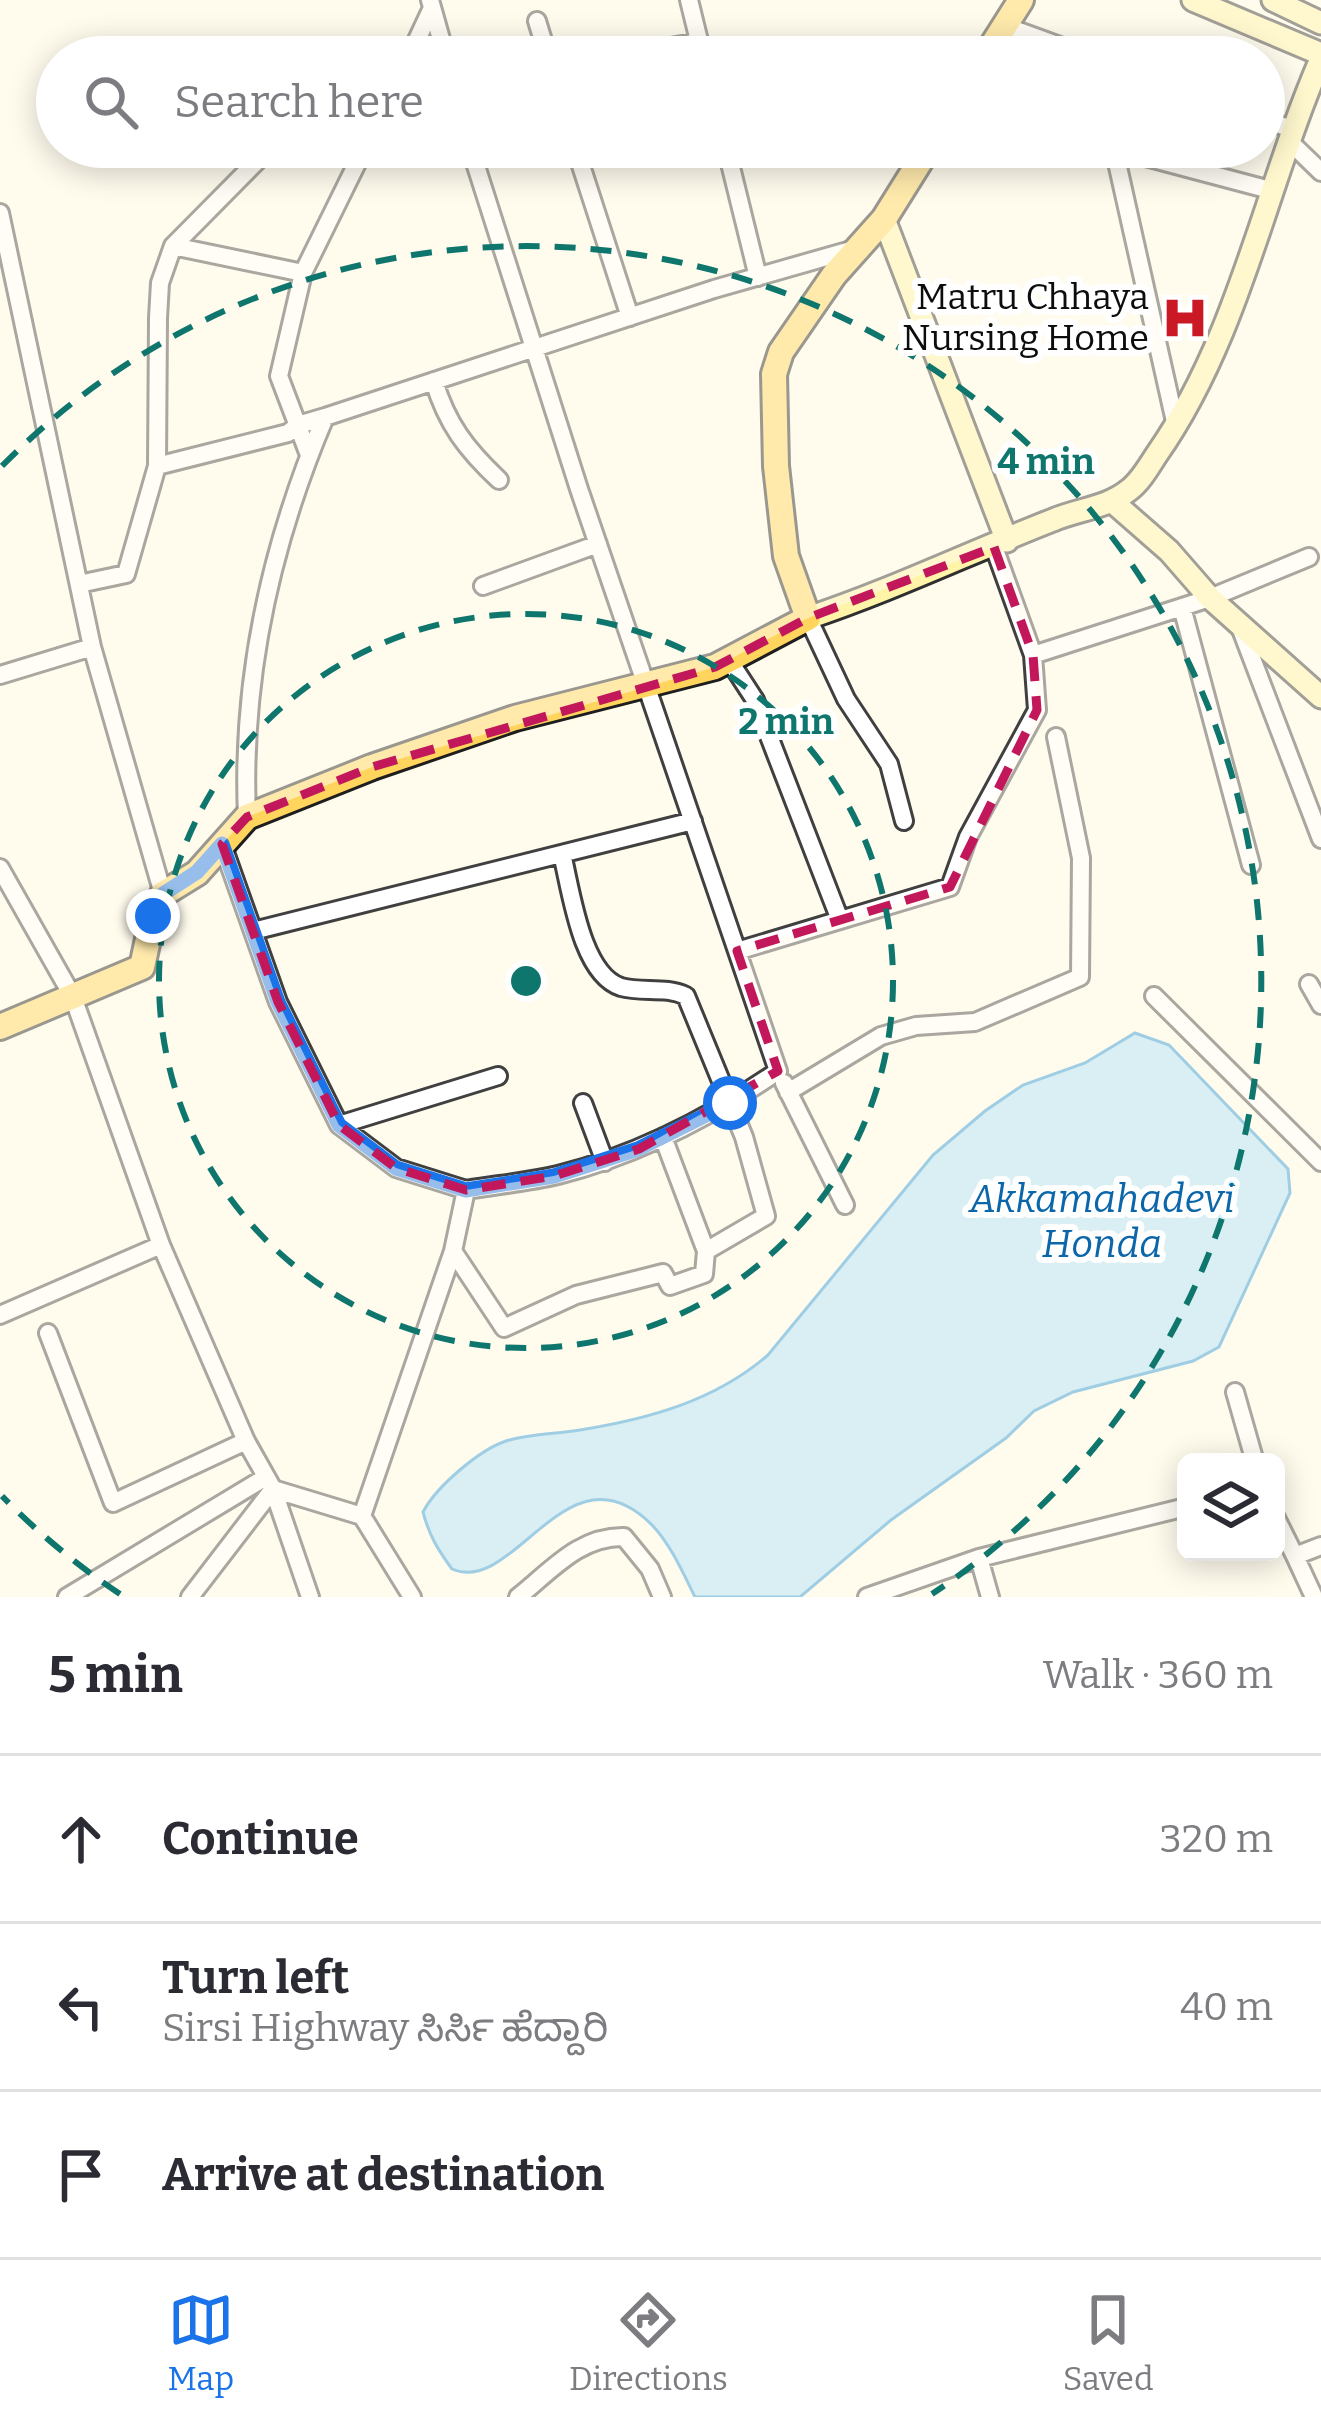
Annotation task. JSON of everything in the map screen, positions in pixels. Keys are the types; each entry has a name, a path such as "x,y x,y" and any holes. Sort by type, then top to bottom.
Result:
{"main road":[{"path":"999,36 1021,0"},
{"path":"0,1027 142,967 163,894 197,872 247,817 515,718 680,679 729,660 808,618 786,556 776,466 775,374 782,352 835,275 884,219 916,168"}],"street":[{"path":"689,0 698,36"},
{"path":"1193,0 1275,36"},
{"path":"1273,0 1321,23"},
{"path":"418,36 431,4"},
{"path":"431,4 440,36"},
{"path":"537,21 542,36"},
{"path":"1005,26 1032,36"},
{"path":"1285,40 1321,56 1285,149"},
{"path":"1285,132 1321,172"},
{"path":"79,584 126,574 157,466 160,283 172,247 250,168"},
{"path":"309,454 279,376 303,273 355,168"},
{"path":"477,168 598,544 778,1071 845,1205"},
{"path":"582,168 630,317"},
{"path":"731,168 758,277"},
{"path":"1116,168 1176,425"},
{"path":"1187,168 1274,191"},
{"path":"904,821 890,764 846,699 808,618 884,593 1055,519 1113,502 1135,487 1176,425 1205,369 1280,168"},
{"path":"0,214 92,647 163,894"},
{"path":"736,951 950,887 968,837 1037,710 1034,655 1001,544 884,219"},
{"path":"172,247 303,273"},
{"path":"157,466 288,433 298,425 630,317 859,248"},
{"path":"434,381 444,417 466,449 499,480"},
{"path":"247,817 244,747 261,617 275,557 325,417"},
{"path":"1113,502 1321,698"},
{"path":"483,586 598,544"},
{"path":"1034,655 1210,598 1309,557"},
{"path":"1182,607 1251,865"},
{"path":"1238,623 1321,839"},
{"path":"0,675 92,647"},
{"path":"729,660 755,700 840,920"},
{"path":"788,1092 881,1036 916,1025 975,1022 1080,977 1082,858 1056,737"},
{"path":"253,932 694,820"},
{"path":"222,844 278,1002 339,1125 396,1168 466,1190 554,1176 605,1162 663,1137 730,1103 778,1071"},
{"path":"562,854 587,952 605,977 620,986 686,996 744,1137 766,1216 706,1251"},
{"path":"0,868 73,997 161,1245 246,1441 270,1483 310,1597"},
{"path":"1309,984 1321,1005"},
{"path":"1154,996 1321,1162"},
{"path":"339,1125 498,1076"},
{"path":"583,1103 605,1162"},
{"path":"453,1250 504,1328 576,1295 663,1273 670,1286 704,1274 706,1251 663,1137"},
{"path":"362,1516 453,1250 466,1190"},
{"path":"0,1316 161,1245"},
{"path":"48,1333 113,1503 246,1441"},
{"path":"1235,1392 1252,1453"},
{"path":"190,1597 270,1483"},
{"path":"67,1597 270,1483 362,1516 412,1597"},
{"path":"867,1597 980,1558 1177,1509"},
{"path":"1285,1536 1314,1597"},
{"path":"518,1597 574,1550 606,1537 624,1537 650,1569 662,1597"},
{"path":"1295,1556 1321,1546"},
{"path":"980,1558 990,1597"}],"highlighted area":[{"path":"994,547 1033,655 1037,710 950,887 737,951 778,1071 639,1149 554,1176 466,1190 396,1168 339,1125 278,1002 222,844 247,817 372,767 715,667 808,618"}],"water":[{"name":"Akkamahadevi Honda","path":"1135,1033 1169,1045 1288,1169 1290,1193 1219,1347 1193,1361 1073,1392 1034,1411 1006,1438 891,1520 800,1597 695,1597 652,1525 622,1504 594,1500 568,1509 498,1562 475,1572 452,1569 434,1542 423,1512 471,1461 515,1439 655,1414 726,1385 768,1355 933,1155 1023,1085 1085,1063"}],"place":[{"name":"Matru Chhaya Nursing Home","path":"1185,318"}],"route":[{"path":"153,916 163,894 197,872 222,844 278,1002 339,1125 396,1168 466,1190 554,1176 638,1149 730,1103"}]}
